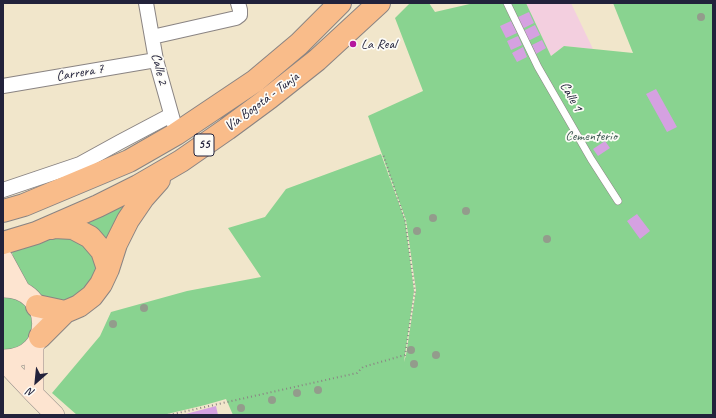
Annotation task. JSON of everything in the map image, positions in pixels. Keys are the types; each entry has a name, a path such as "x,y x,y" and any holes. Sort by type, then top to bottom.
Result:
{"highway":[{"name":"Vía Bogotá - Tunja","path":"3,211 24,205 129,161 174,124 255,82 299,44 340,3"},
{"name":"Vía Bogotá - Tunja","path":"3,243 36,232 98,206 138,186 181,161 263,103 318,60 379,3"},
{"path":"37,341 64,312 79,306 92,296 101,284 108,269 116,244 128,220 143,198 156,183 181,161"},
{"path":"36,232 54,227 73,228 90,236 102,251 108,269"},
{"path":"38,306 64,312"}],"main road":[{"path":"3,258 12,289 27,295 33,300 38,306 41,316 42,326 37,341 34,394"},
{"path":"3,360 19,357 28,352 37,341"},
{"path":"3,360 55,415"}],"street":[{"name":"Calle 2","path":"146,3 156,60 174,124"},
{"path":"152,37 236,18 240,15 238,3"},
{"name":"Carrera 7","path":"3,86 156,60"},
{"path":"3,190 80,164 120,142 174,124"}],"lane":[{"name":"Calle 1","path":"506,3 538,67 591,159 618,201"}],"path":[{"path":"168,415 357,373 363,367 405,355 415,291 406,220 383,154"}],"shaded area":[{"path":"526,3 571,3 593,49 564,46 551,56"}],"green space":[{"name":"Cementerio","path":"410,3 429,3 435,12 474,3 526,3 551,56 564,46 633,53 613,3 713,3 713,415 233,415 226,399 163,415 77,415 52,393 100,336 111,312 187,291 261,277 228,228 265,217 286,189 381,154 405,220 414,291 404,362 416,290 406,220 368,116 423,91 395,18"},
{"path":"139,194 107,242 78,220"},
{"path":"67,234 95,250 99,270 76,298 61,304 41,297 28,284 16,266 10,246"},
{"path":"3,294 24,299 36,325 21,349 3,352"}],"building":[{"path":"529,12 534,23 522,29 516,18"},
{"path":"511,21 517,33 506,38 500,26"},
{"path":"535,25 540,35 528,41 523,31"},
{"path":"518,36 522,45 511,50 507,41"},
{"path":"542,40 546,48 536,54 532,45"},
{"path":"523,47 527,57 517,62 512,53"},
{"path":"656,89 677,127 667,132 646,94"},
{"path":"605,141 610,148 598,156 593,149"},
{"path":"637,214 650,231 640,239 627,221"},
{"path":"216,406 218,415 182,415"}],"place":[{"name":"La Real","path":"353,44"}]}
